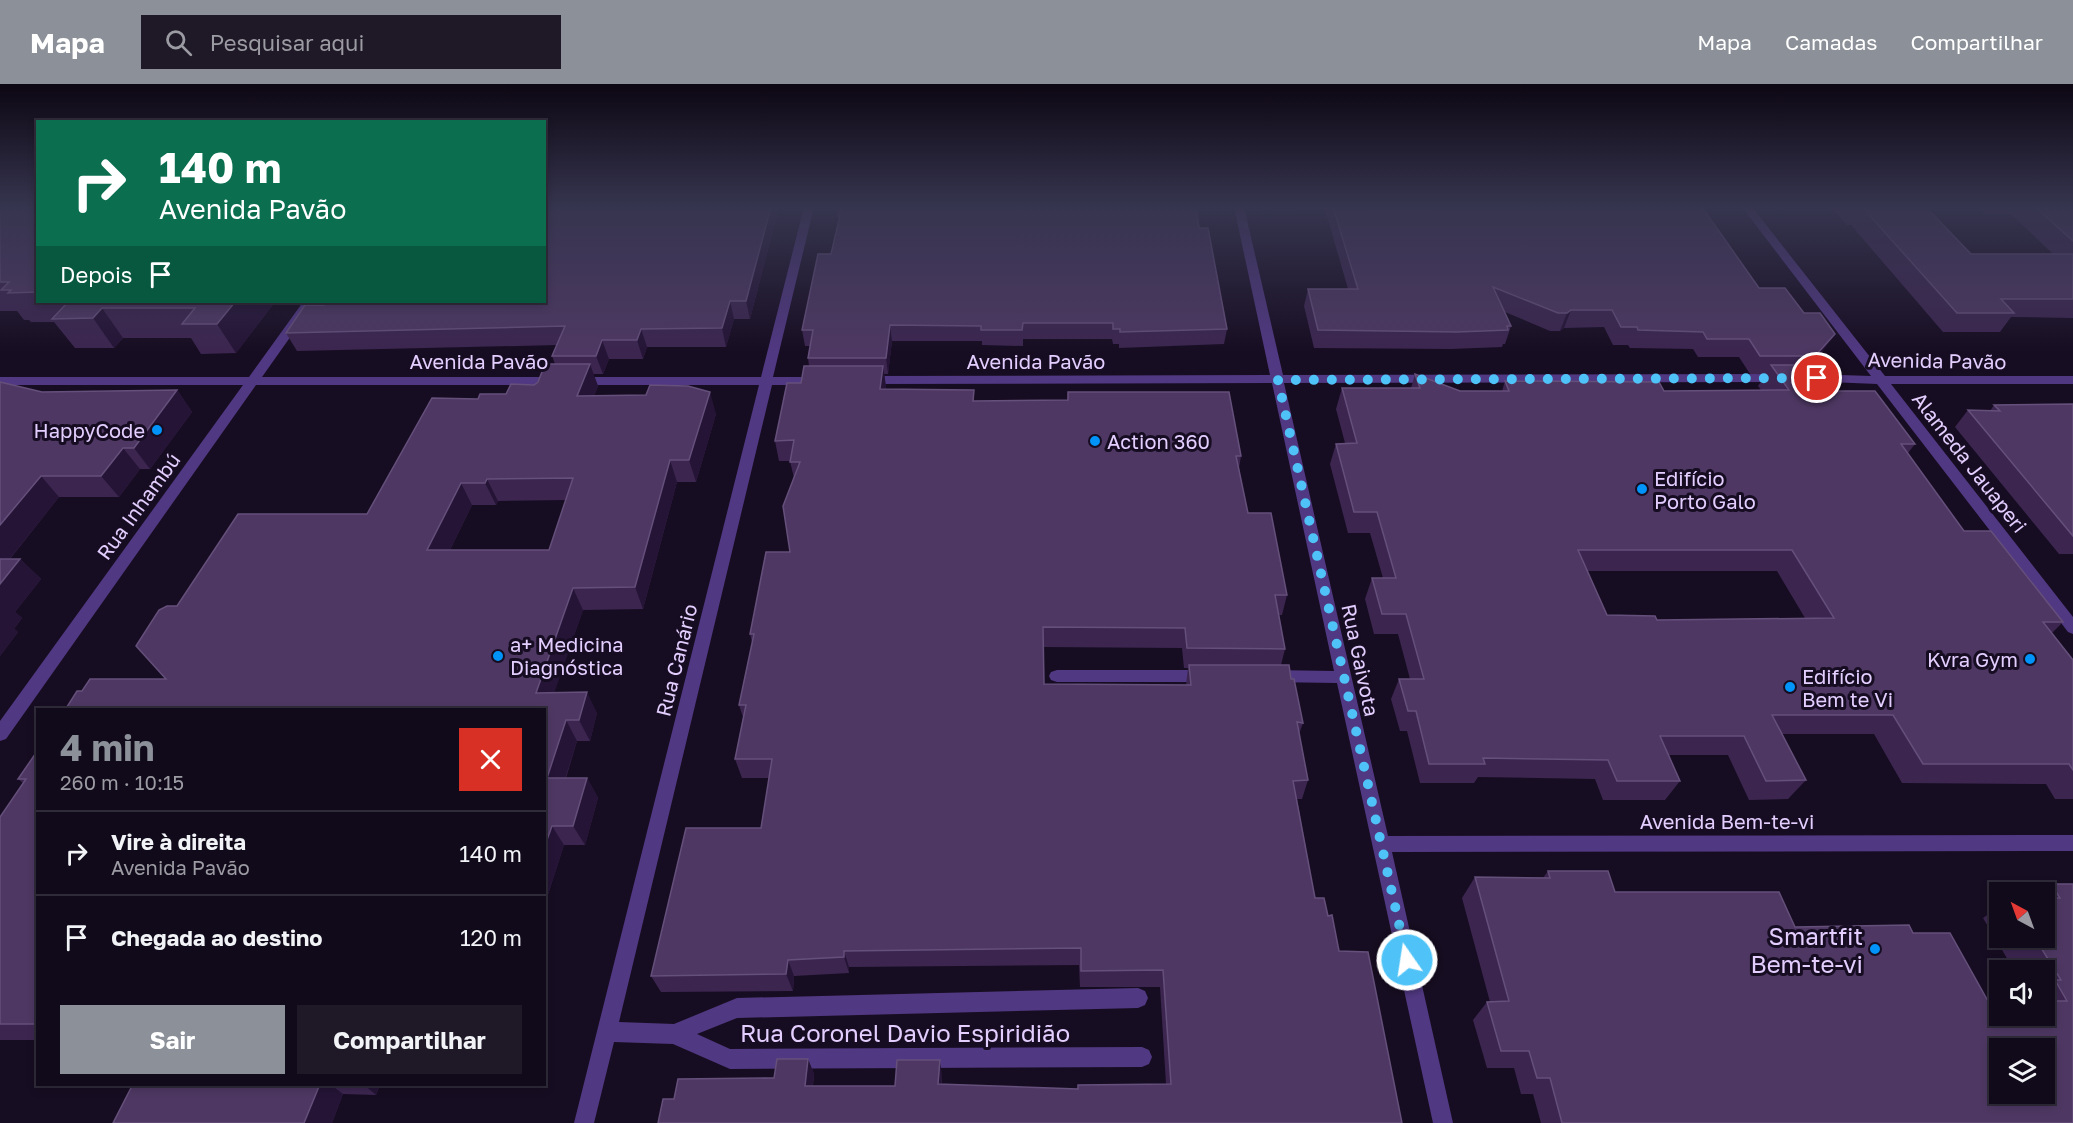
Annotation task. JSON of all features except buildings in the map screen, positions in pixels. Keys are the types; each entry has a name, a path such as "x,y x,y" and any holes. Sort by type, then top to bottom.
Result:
{"street":[{"name":"Rua Canário","path":"584,1123 797,255"},
{"name":"Rua Gaivota","path":"1250,255 1443,1123"},
{"name":"Alameda Jauaperi","path":"1785,255 2073,628"},
{"name":"Rua Inhambú","path":"0,734 308,303"},
{"name":"Avenida Pavão","path":"0,381 1817,378 2073,381"},
{"path":"1057,676 1224,676"},
{"path":"1259,676 1343,676"},
{"name":"Avenida Bem-te-vi","path":"1380,844 2073,843"},
{"name":"Rua Coronel Davio Espiridião","path":"674,1034 737,1008 1138,998"},
{"name":"Rua Coronel Davio Espiridião","path":"606,1032 674,1034 730,1059 1142,1057"}],"place":[{"name":"HappyCode","path":"157,430"},
{"name":"Action 360","path":"1095,441"},
{"name":"Edifício Porto Galo","path":"1642,489"},
{"name":"a+ Medicina Diagnóstica","path":"498,656"},
{"name":"Kvra Gym","path":"2030,659"},
{"name":"Edifício Bem te Vi","path":"1790,687"},
{"name":"Smartfit Bem-te-vi","path":"1875,949"}],"route":[{"path":"1407,960 1278,380 1817,378"}]}
